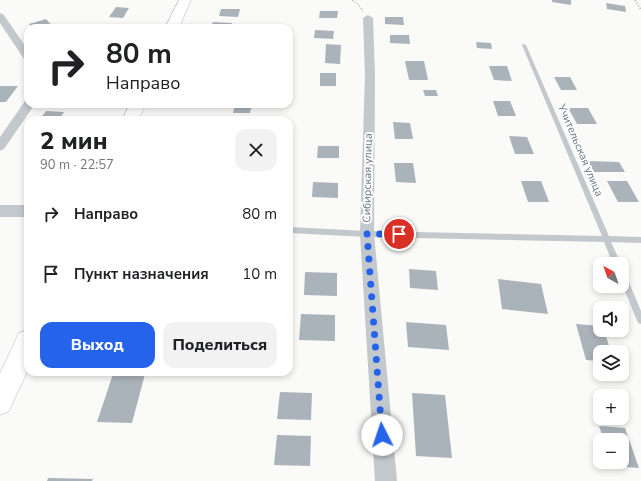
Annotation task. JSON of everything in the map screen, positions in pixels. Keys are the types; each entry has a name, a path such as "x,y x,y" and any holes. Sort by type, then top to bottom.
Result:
{"main road":[{"path":"174,24 185,0"},
{"path":"0,402 24,351"}],"street":[{"path":"0,16 24,51"},
{"name":"Сибирская улица","path":"368,18 370,75 367,234 386,481"},
{"path":"0,146 26,108"},
{"path":"0,211 24,212"}],"lane":[{"name":"Учительская улица","path":"524,46 614,257"},
{"path":"293,230 367,234 606,238 641,240"},
{"path":"629,292 641,320"}],"path":[{"path":"352,0 358,4 368,18"},
{"path":"635,0 641,10"}],"building":[{"path":"552,0 571,0 571,5 552,2"},
{"path":"606,3 625,6 626,12 607,9"},
{"path":"116,7 129,8 123,18 109,17"},
{"path":"221,9 240,9 238,17 219,16"},
{"path":"320,11 338,11 337,18 319,18"},
{"path":"385,17 403,17 404,25 385,24"},
{"path":"46,19 50,24 29,24"},
{"path":"213,22 232,23 232,24 212,24"},
{"path":"315,30 334,31 333,39 314,38"},
{"path":"390,35 409,35 410,44 390,43"},
{"path":"476,42 491,43 492,49 477,48"},
{"path":"326,44 341,45 340,64 325,63"},
{"path":"405,61 424,61 428,80 409,80"},
{"path":"489,66 507,66 512,81 494,80"},
{"path":"320,73 336,73 336,86 320,86"},
{"path":"554,77 570,77 577,90 561,90"},
{"path":"0,86 18,86 6,102 0,102"},
{"path":"423,90 436,90 438,96 425,96"},
{"path":"493,101 510,101 516,116 498,116"},
{"path":"234,108 251,108 250,113 233,113"},
{"path":"568,108 588,108 597,124 577,124"},
{"path":"46,111 64,112 62,116 42,116"},
{"path":"393,122 410,123 413,139 395,139"},
{"path":"509,136 527,137 534,154 515,154"},
{"path":"318,146 339,146 339,158 317,158"},
{"path":"587,161 619,162 625,172 593,172"},
{"path":"394,163 413,163 416,183 396,182"},
{"path":"521,181 541,181 549,202 528,202"},
{"path":"607,181 627,181 639,202 618,202"},
{"path":"313,182 338,183 338,198 312,197"},
{"path":"409,269 436,271 438,290 410,288"},
{"path":"305,272 337,273 337,296 304,295"},
{"path":"498,279 541,284 548,314 502,309"},
{"path":"301,314 335,315 335,341 299,340"},
{"path":"406,322 446,325 449,350 408,347"},
{"path":"576,324 593,325 593,337 606,337 609,345 593,345 593,360 586,360"},
{"path":"112,376 144,376 132,423 97,422"},
{"path":"280,392 312,393 311,420 277,419"},
{"path":"412,393 445,395 452,458 416,456"},
{"path":"599,426 625,428 627,433 602,433"},
{"path":"277,435 311,436 310,466 274,465"},
{"path":"629,439 639,468 629,467"},
{"path":"48,478 93,479 92,481 47,481"}],"route":[{"path":"382,435 367,234 399,234"}]}
